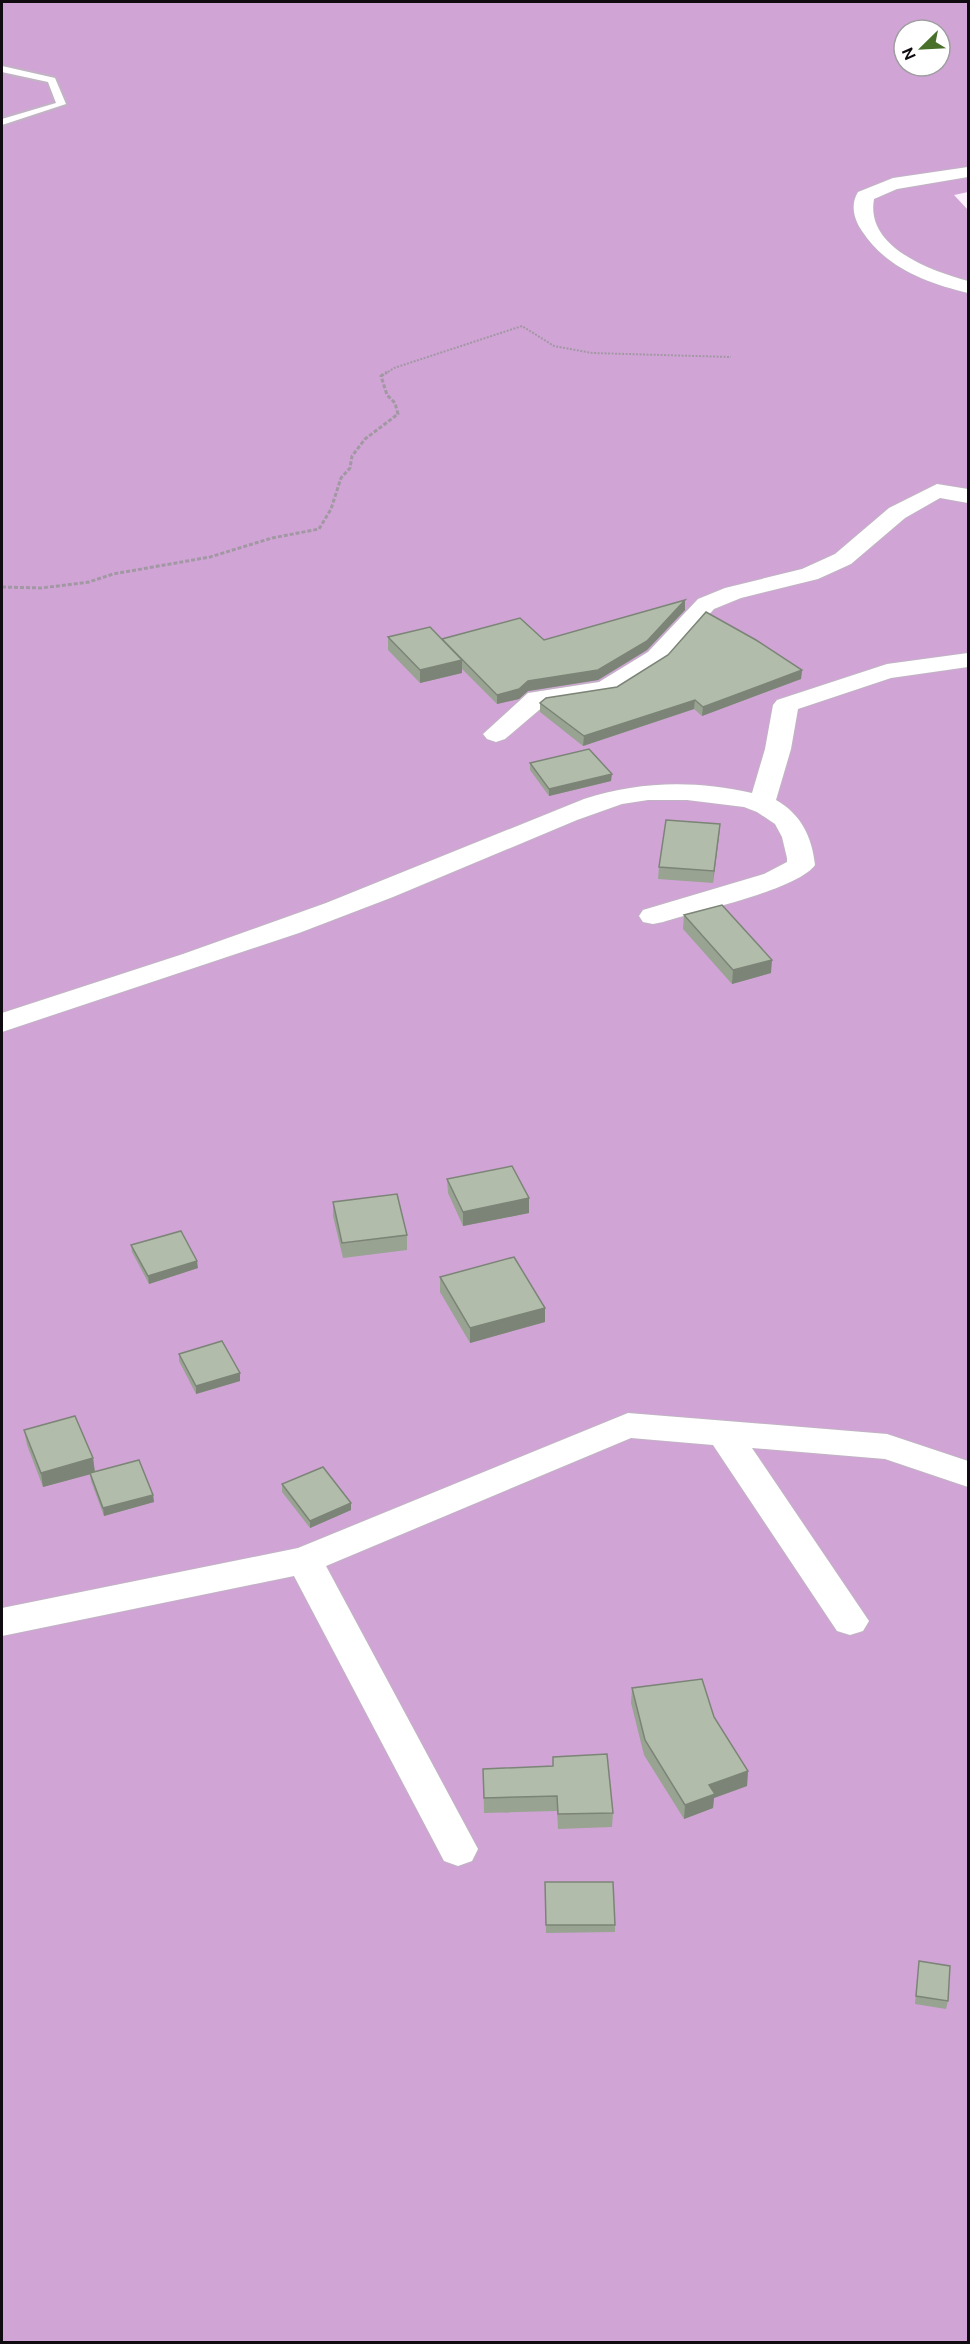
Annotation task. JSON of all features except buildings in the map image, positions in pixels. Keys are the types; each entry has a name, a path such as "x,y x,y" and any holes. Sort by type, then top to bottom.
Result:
{"street":[{"path":"969,172 893,184 865,196 862,216 889,253 936,277 969,287"},
{"path":"496,734 537,698 606,689 657,657 706,604 733,593 810,574 843,559 897,513 937,491 943,488 969,488"},
{"path":"937,491 969,496"},
{"path":"762,803 778,749 786,705 887,671 969,660"},
{"path":"2,1023 273,933 384,891 579,810 633,794 699,792 762,803 779,813 793,829 800,845 801,865 774,880 653,916"},
{"path":"2,1622 304,1560 628,1425 887,1447 969,1474"},
{"path":"723,1433 850,1621"},
{"path":"304,1560 458,1849"}],"lane":[{"path":"2,69 52,80 61,104 2,122"}],"path":[{"path":"2,587 41,588 89,582 113,574 210,557 272,538 319,529 331,509 341,478 350,468 352,456 358,447 398,414 395,403 387,395 381,376 394,368 522,326 554,346 592,353 731,357"}],"shaded area":[{"path":"2,2 968,2 968,192 954,195 968,210 968,2342 2,2342"}]}
